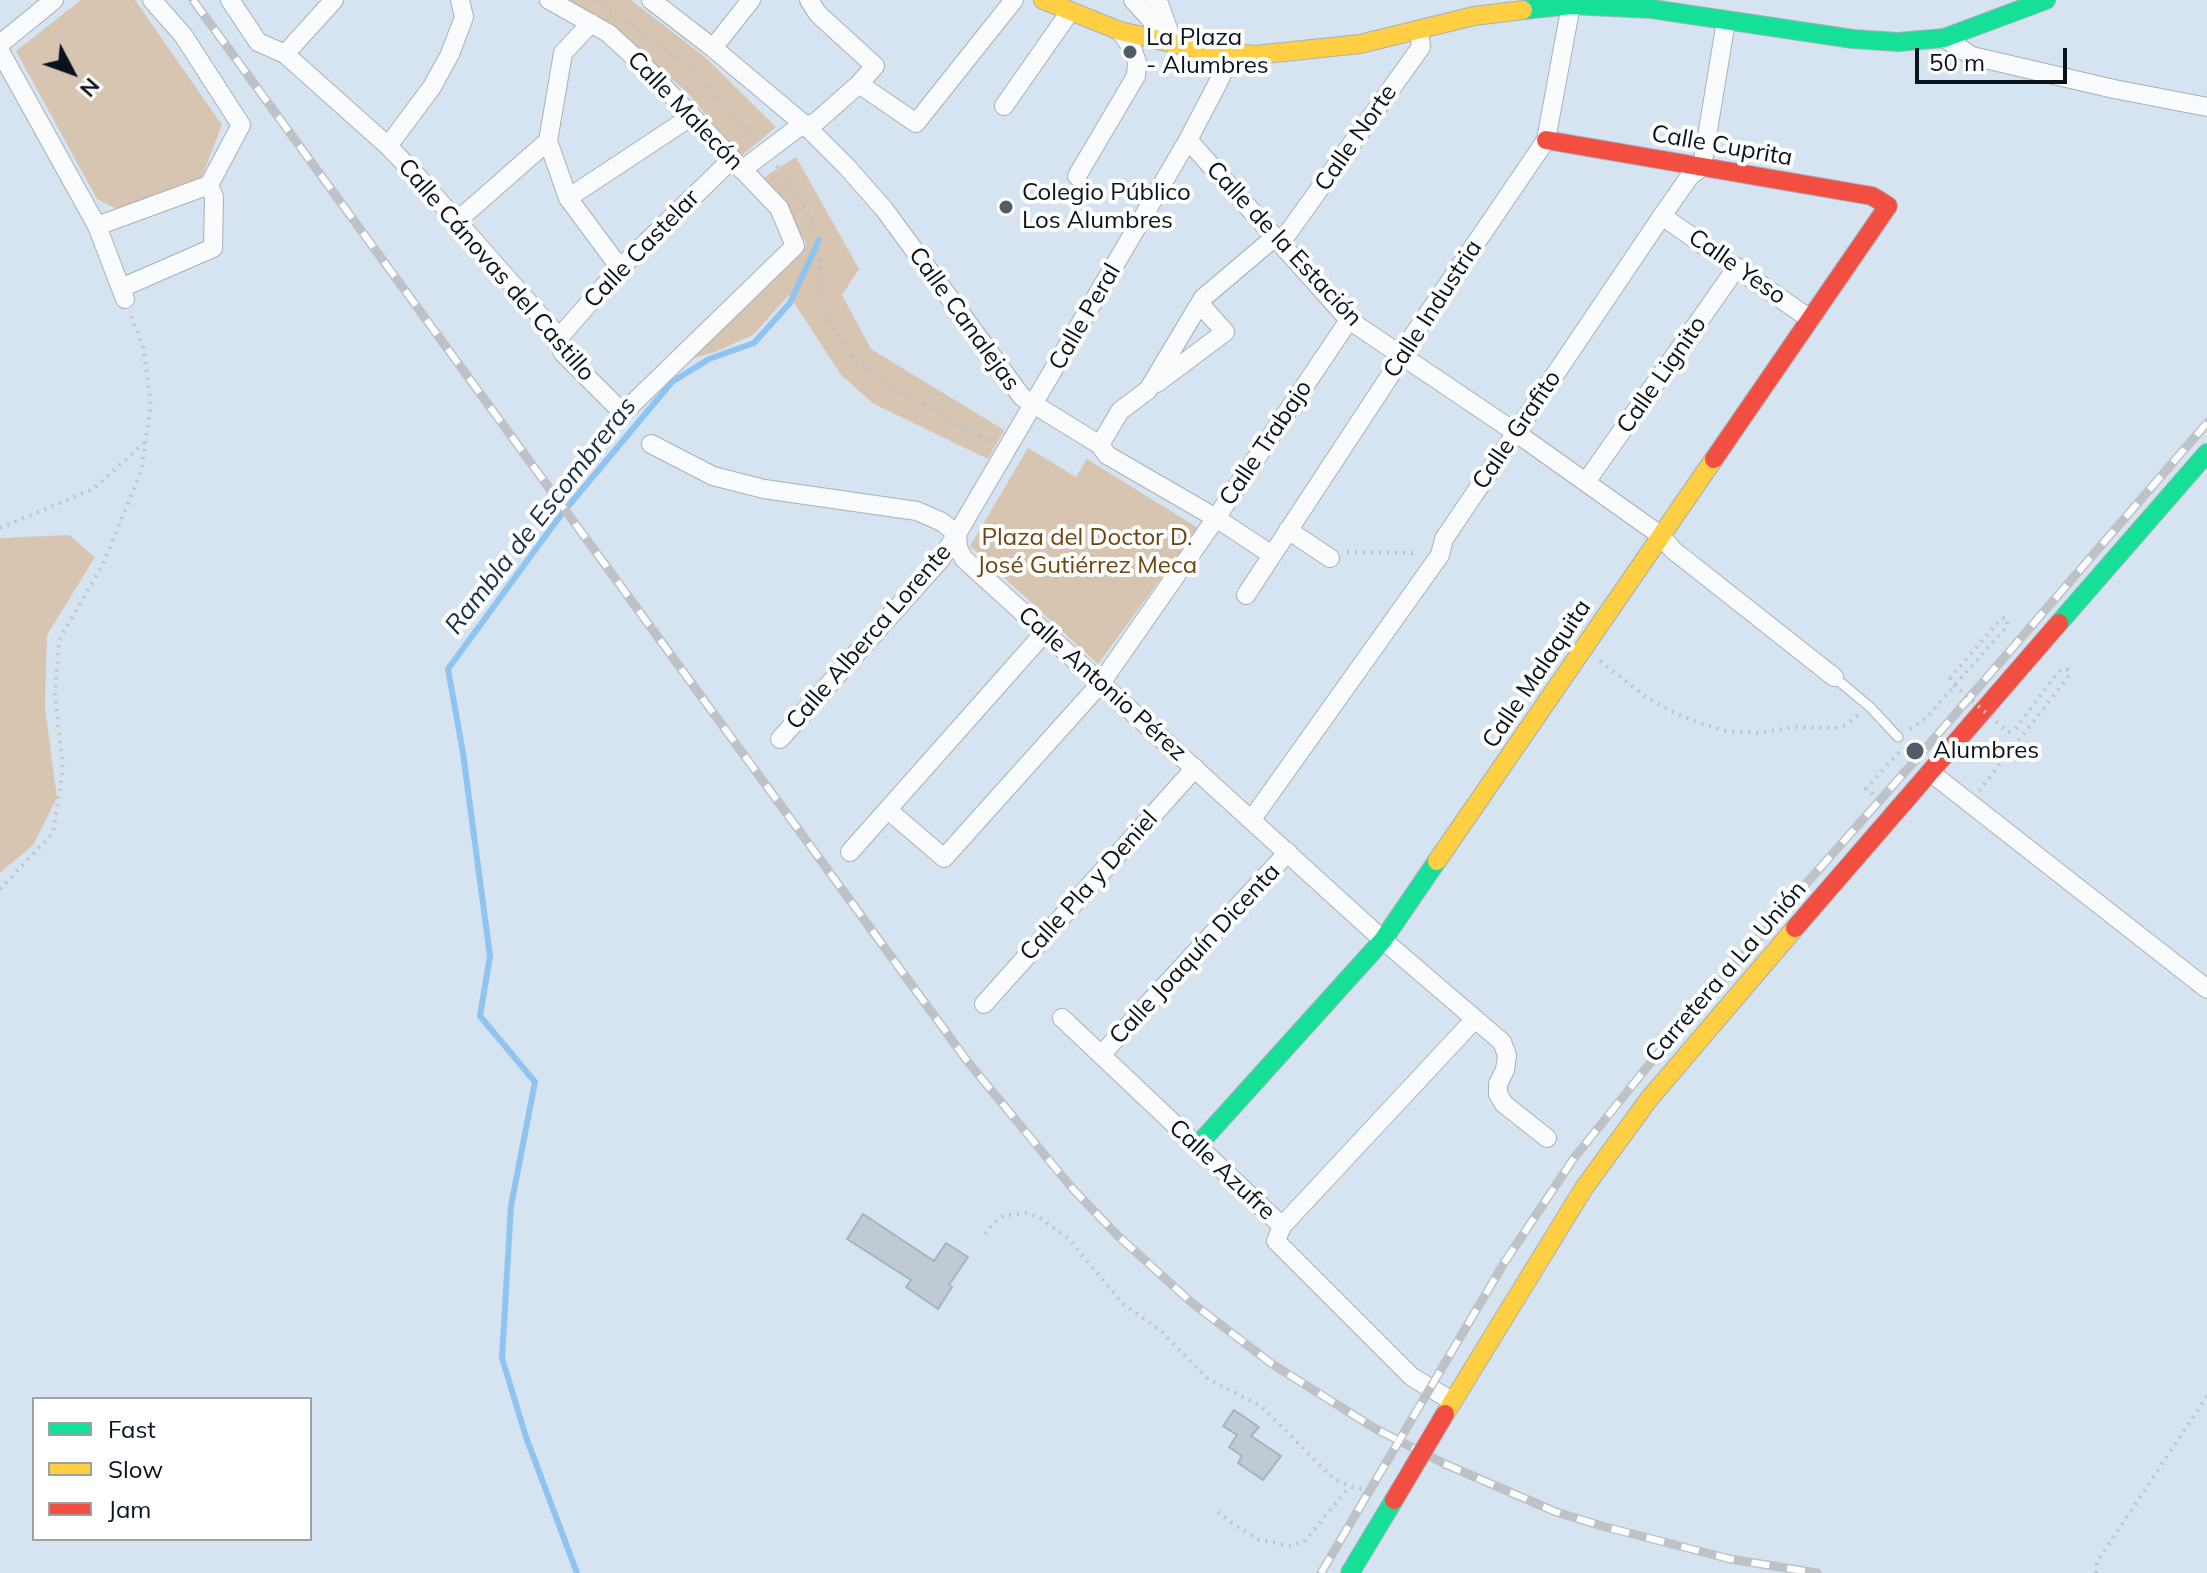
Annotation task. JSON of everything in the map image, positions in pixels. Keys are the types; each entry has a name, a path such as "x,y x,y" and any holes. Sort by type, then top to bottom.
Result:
{"street":[{"path":"0,44 54,0"},
{"path":"97,226 209,185 241,125 183,35 152,0"},
{"name":"Calle Cánovas del Castillo","path":"230,0 258,42 285,54 388,146 551,328 563,353 623,413 795,246"},
{"path":"285,54 334,0"},
{"path":"388,146 432,87 450,54 464,17 460,0"},
{"name":"Calle Malecón","path":"549,0 608,33 642,64 779,208 795,246"},
{"path":"651,0 806,126"},
{"path":"713,48 751,0"},
{"path":"809,0 818,14 875,66 859,84 916,123 1014,0"},
{"path":"1043,0 1120,31 1228,54 1255,55 1360,44 1474,16 1571,5 1652,9 1853,39 1898,42 1944,38 2046,0"},
{"path":"1133,0 1173,44"},
{"path":"1155,0 1173,44"},
{"name":"Calle Industria","path":"1246,595 1546,140 1571,5"},
{"path":"1004,106 1069,13"},
{"path":"1702,167 1726,21"},
{"path":"591,23 563,53 548,141 568,198 620,268"},
{"name":"Calle Norte","path":"1148,390 1203,298 1288,233 1421,47 1419,30"},
{"path":"1077,176 1136,76 1137,62 1120,31"},
{"path":"1944,38 1972,56 2207,107"},
{"path":"0,51 97,226 123,293 213,248 214,197 209,185"},
{"name":"Calle Peral","path":"957,534 1188,140 1221,77 1228,54"},
{"name":"Calle Castelar","path":"556,341 620,268 736,165 796,129 816,122 859,84"},
{"path":"568,198 692,116"},
{"name":"Calle Canalejas","path":"806,126 884,209 1022,397 1100,445 1107,455 1216,518 1272,555"},
{"name":"Calle de la Estación","path":"1188,140 1349,320 1660,535 1707,578 1834,677"},
{"name":"Calle Cuprita","path":"1546,140 1872,196 1888,206"},
{"path":"457,221 548,141"},
{"name":"Calle Grafito","path":"1252,819 1440,555 1444,539 1662,216 1690,176 1702,167"},
{"name":"Calle Malaquita","path":"1197,1146 1383,940 1888,206"},
{"name":"Calle Yeso","path":"1662,216 1810,319"},
{"name":"Calle Lignito","path":"1586,482 1737,267"},
{"path":"1100,445 1120,411 1225,332 1200,304"},
{"name":"Calle Trabajo","path":"888,810 944,858 1101,683 1349,320"},
{"path":"651,444 713,476 764,489 917,511 942,522 957,534"},
{"name":"Carretera a La Unión","path":"1350,1573 1544,1250 1584,1188 1649,1099 2207,453"},
{"path":"1288,530 1337,555"},
{"name":"Calle Antonio Pérez","path":"957,534 958,548 964,559 1383,940 1502,1042 1507,1055 1498,1094 1504,1104 1547,1138"},
{"name":"Calle Alberca Lorente","path":"780,739 940,560 957,534"},
{"path":"850,852 1045,632"},
{"name":"Calle Pla y Deniel","path":"984,1004 1195,768"},
{"path":"1930,772 2207,989"},
{"name":"Calle Joaquín Dicenta","path":"1101,1055 1288,852"},
{"name":"Calle Azufre","path":"1062,1018 1282,1226 1475,1019"},
{"path":"1282,1226 1276,1241 1281,1248 1412,1377 1448,1407"}],"lane":[{"path":"1834,677 1870,707 1898,737"}],"path":[{"path":"0,889 53,833 63,769 55,695 59,640 103,564 141,472 151,405 143,346 123,293"},
{"path":"0,528 93,489 146,441"},
{"path":"1337,555 1432,553"},
{"path":"1873,794 1866,789 1902,748 1895,742 1898,737 1927,717 2007,626 2008,620 2004,618 1950,678 1954,685 2008,732 2013,732 2058,672 2068,670 2069,676 1969,803"},
{"path":"1597,659 1647,698 1683,717 1725,731 1760,733 1793,727 1835,728 1846,725 1870,707"},
{"path":"985,1234 1003,1216 1026,1213 1039,1217 1068,1238 1122,1303 1160,1330 1208,1379 1261,1406 1334,1479 1394,1500"},
{"path":"2096,1573 2097,1562 2207,1396"},
{"path":"1218,1512 1258,1539 1288,1546 1304,1542 1350,1486"}],"green space":[{"path":"81,0 135,0 222,125 201,179 117,209 97,199 16,51"},
{"path":"569,0 631,0 705,57 776,127 740,157 688,93 610,26"},
{"path":"796,157 859,269 842,295 871,349 1004,430 988,459 874,404 841,375 789,295 753,335 693,358 807,244 763,178"},
{"name":"Plaza del Doctor D. José Gutiérrez Meca","path":"1028,448 1076,477 1087,459 1198,528 1098,664 970,546"},
{"path":"69,535 95,557 47,635 45,708 57,798 33,845 0,873 0,538"}],"building":[{"path":"863,1214 934,1261 946,1243 968,1257 949,1285 952,1287 938,1309 906,1287 911,1280 847,1239"},
{"path":"1234,1410 1259,1427 1251,1436 1281,1456 1263,1480 1238,1463 1242,1456 1229,1447 1237,1435 1223,1426"}],"waterway":[{"name":"Rambla de Escombreras","path":"577,1573 526,1437 502,1358 511,1206 535,1082 480,1016 490,956 463,753 448,669 560,516 672,382 709,359 754,343 790,303 819,240"}],"railway":[{"path":"193,0 968,1062 1072,1188 1117,1235 1191,1302 1272,1364 1376,1429 1445,1464 1556,1512 1602,1526 1730,1559 1817,1573"},
{"path":"1321,1573 1504,1263 1574,1158 1676,1031 2207,423"}],"traffic: fast":[{"path":"1523,10 1571,5 1652,9 1853,39 1898,42 1944,38 2046,0"},
{"path":"2059,623 2207,453"},
{"path":"1197,1146 1383,940 1437,861"},
{"path":"1350,1573 1394,1500"}],"traffic: slow":[{"path":"1043,0 1120,31 1202,50 1255,55 1360,44 1474,16 1523,10"},
{"path":"1437,861 1714,459"},
{"path":"1445,1414 1584,1188 1649,1099 1795,928"}],"traffic: jam":[{"path":"1546,140 1872,196 1888,206 1714,459"},
{"path":"1795,928 2059,623"},
{"path":"1394,1500 1445,1414"}],"place":[{"name":"La Plaza - Alumbres","path":"1130,52"},
{"name":"Colegio Público Los Alumbres","path":"1006,207"},
{"name":"Alumbres","path":"1915,751"}]}
